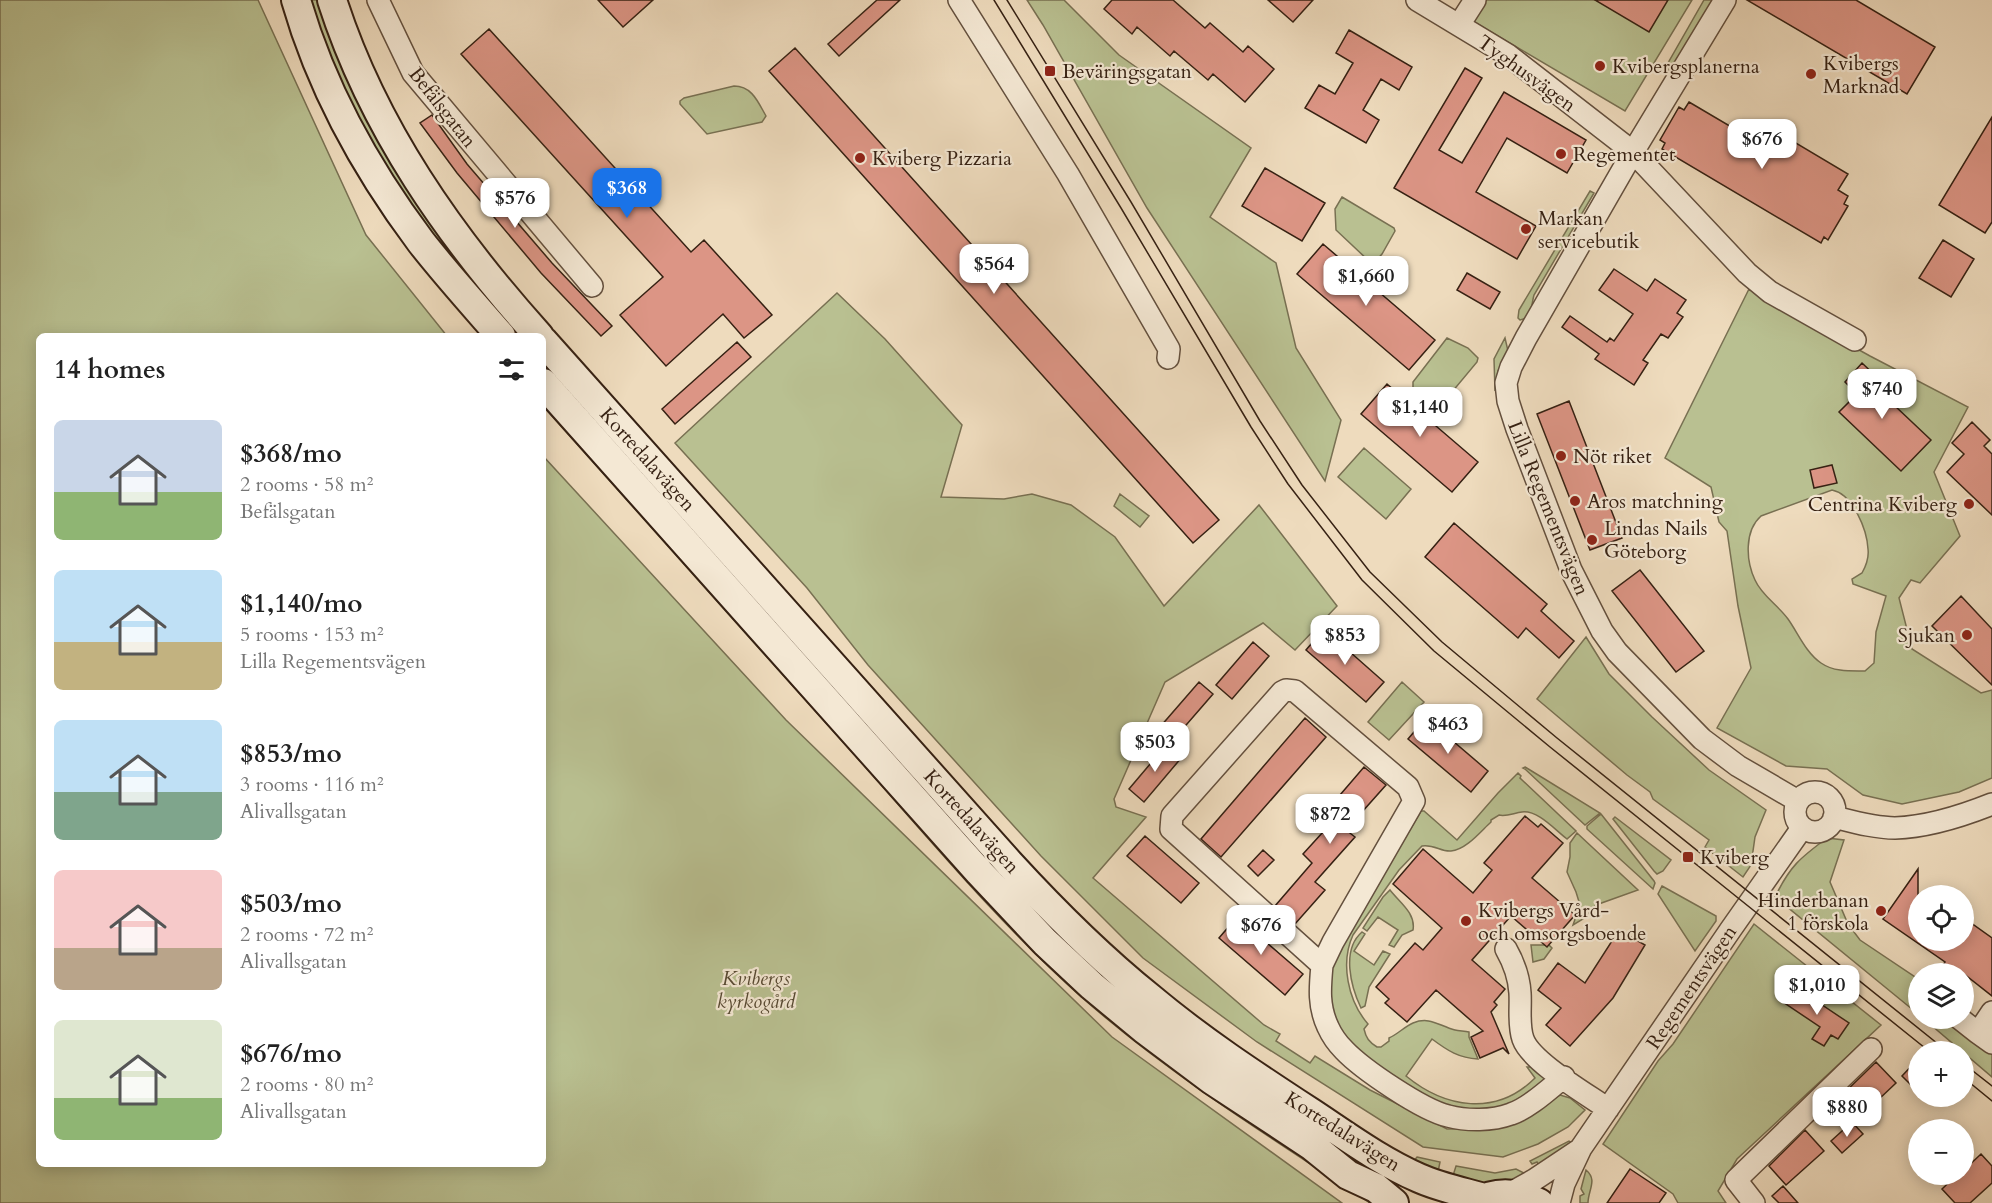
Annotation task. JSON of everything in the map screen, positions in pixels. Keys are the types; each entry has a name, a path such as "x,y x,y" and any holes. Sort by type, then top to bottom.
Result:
{"main road":[{"path":"296,0 323,73 350,131 372,168 421,241 498,333"},
{"path":"332,0 349,46 374,101 415,177 473,260 536,333"},
{"name":"Kortedalavägen","path":"546,344 1009,863 1103,958 1203,1039 1355,1142 1395,1166 1420,1178 1489,1198 1524,1197 1539,1203"},
{"name":"Kortedalavägen","path":"546,386 979,872 1045,942 1117,1007 1186,1062 1312,1146 1348,1175 1376,1188 1394,1203"}],"street":[{"name":"Befälsgatan","path":"378,0 412,73 592,286"},
{"path":"959,0 1068,174 1169,349 1168,358"},
{"name":"Tyghusvägen","path":"1417,0 1508,55 1633,152"},
{"path":"1459,25 1474,0"},
{"name":"Lilla Regementsvägen","path":"1725,0 1633,152 1510,367 1506,382 1508,401 1572,570 1588,606 1617,652 1702,739 1738,766 1798,801"},
{"path":"1633,152 1747,273 1770,292 1855,340"},
{"path":"1322,965 1171,829 1172,816 1286,690 1294,691 1408,787 1413,801 1322,965 1319,986 1321,1008 1339,1045 1361,1065 1429,1109 1448,1116 1466,1119 1489,1119 1512,1114 1563,1077"},
{"path":"1812,792 1825,794 1834,804 1834,818 1829,826 1819,832 1812,832 1802,828 1795,817 1795,807 1802,796 1812,792"},
{"path":"1834,818 1858,824 1895,828 1934,822 1992,804"},
{"name":"Regementsvägen","path":"1559,1203 1564,1184 1581,1148 1802,828"},
{"path":"1506,949 1516,968 1520,990 1523,1040 1533,1053 1608,1109"},
{"path":"1985,1038 1992,1012"},
{"path":"1754,1203 1736,1180 1871,1050"},
{"name":"Regementsvägen","path":"1489,1198 1550,1170 1581,1148"}],"green space":[{"name":"Kvibergs kyrkogård","path":"0,0 258,0 366,235 445,333 36,333 36,1167 546,1167 546,459 786,720 1112,1037 1342,1203 0,1203"},
{"path":"307,0 322,0 524,333 512,333 423,227 352,111"},
{"path":"1027,0 1064,0 1119,55 1251,148 1210,217 1276,263 1296,348 1341,420 1325,481 1147,208"},
{"name":"Kvibergsplanerna","path":"1483,0 1692,0 1625,111 1471,20"},
{"path":"1704,0 1715,0 1675,68 1664,70"},
{"path":"734,86 745,89 754,96 766,116 762,122 707,134 680,104 684,98"},
{"path":"1590,191 1594,193 1534,295 1529,314 1520,320 1519,310"},
{"path":"1342,197 1394,228 1395,231 1382,254 1374,263 1370,262 1336,230 1335,209"},
{"path":"1749,289 1968,407 1934,472 1960,536 1920,583 1911,580 1899,598 1912,649 1981,693 1992,690 1992,778 1959,792 1902,804 1863,795 1827,769 1786,766 1717,728 1751,668 1738,606 1727,531 1719,522 1711,487 1665,458","holes":["1832,490 1840,493 1858,514 1867,541 1866,564 1862,573 1852,579 1853,584 1886,596 1876,632 1874,663 1865,671 1837,669 1826,666 1816,659 1788,619 1758,586 1748,555 1749,538 1755,522 1761,516"]},
{"path":"837,293 885,339 962,425 941,497 1004,499 1032,494 1071,505 1115,537 1164,606 1259,505 1337,606 1295,650 1263,623 1165,682 1114,799 1116,807 1146,817 1093,878 1264,1025 1280,1034 1276,1041 1310,1063 1315,1056 1370,1090 1447,1129 1501,1128 1560,1095 1570,1098 1585,1110 1568,1127 1538,1144 1503,1157 1423,1147 1257,1042 1143,958 1041,856 868,665 807,588 675,443"},
{"path":"1447,338 1468,348 1478,358 1452,392 1447,388 1433,402 1413,388 1413,382"},
{"path":"1505,338 1508,351 1498,371 1495,391 1494,359"},
{"path":"546,401 991,900 1385,1203 1370,1203 1257,1129 1184,1078 1112,1023 1020,939 546,409"},
{"path":"1364,448 1411,489 1386,519 1338,477"},
{"path":"1120,494 1149,516 1140,527 1114,506"},
{"path":"1586,637 1609,674 1652,717 1709,770 1766,810 1755,837 1751,865 1743,877 1705,847 1709,840 1653,799 1650,792 1537,699"},
{"path":"1402,682 1424,702 1389,740 1368,722"},
{"path":"1525,767 1600,813 1585,825 1523,768"},
{"path":"1518,773 1520,778 1576,831 1567,839 1540,817 1522,812 1499,815 1491,820 1473,840 1457,850 1447,851 1422,846 1399,870 1353,935 1347,957 1351,993 1361,1015 1368,1024 1364,1029 1367,1037 1377,1047 1381,1047 1389,1041 1389,1038 1419,1021 1430,1021 1455,1030 1469,1032 1478,1059 1454,1053 1432,1039 1406,1076 1421,1087 1454,1101 1470,1104 1504,1099 1520,1090 1535,1078 1527,1067 1531,1067 1547,1080 1508,1106 1465,1112 1411,1092 1342,1037 1327,995 1334,958 1421,811 1424,811 1457,840"},
{"path":"1601,814 1654,881 1653,889 1587,829 1587,826"},
{"path":"1615,817 1671,860 1663,871 1657,874 1654,871 1613,819"},
{"path":"1577,833 1638,890 1596,905 1583,919 1573,925 1580,905 1567,872 1570,843"},
{"path":"1827,838 1844,840 1830,882 1848,924 1860,940 1908,972 1908,1006 1775,897 1796,863"},
{"path":"1662,886 1716,916 1716,921 1695,951 1658,894"},
{"path":"1390,890 1406,908 1413,924 1413,930 1402,935 1394,947 1389,945 1398,930 1378,917 1367,931 1363,928"},
{"path":"1754,924 1881,1025 1737,1159 1718,1191 1726,1203 1678,1203 1673,1194 1603,1144"},
{"path":"1362,932 1365,934 1354,951 1374,965 1383,951 1390,954 1369,987 1365,1006 1361,1008 1351,979 1350,958 1356,940"},
{"path":"1531,945 1549,945 1552,948 1544,959 1533,962"},
{"path":"1936,1029 1962,1029 1992,1053 1992,1077 1974,1062 1974,1041 1950,1041"},
{"path":"1569,1141 1572,1143 1540,1168 1537,1162 1532,1164 1530,1161"},
{"path":"1417,1157 1440,1162 1437,1177 1413,1162"},
{"path":"1456,1166 1495,1173 1516,1169 1526,1174 1495,1186 1451,1182"},
{"path":"1586,1170 1590,1174 1592,1185 1588,1203 1580,1203 1580,1196 1584,1194 1581,1189"}],"building":[{"path":"598,0 653,0 623,27"},
{"path":"877,0 900,0 839,56 828,44"},
{"path":"1112,0 1173,0 1205,28 1210,23 1243,52 1248,46 1274,69 1245,102 1213,74 1208,80 1174,51 1170,56 1137,27 1132,34 1104,9"},
{"path":"1268,0 1313,0 1293,22"},
{"path":"1595,0 1668,0 1649,32"},
{"path":"1747,0 1856,0 1935,47 1907,94"},
{"path":"489,29 691,252 704,240 772,315 744,338 723,314 666,366 620,315 663,277 461,54"},
{"path":"1349,30 1412,67 1399,90 1381,79 1363,110 1379,120 1366,143 1305,108 1319,85 1335,94 1353,63 1336,53"},
{"path":"795,48 1219,520 1193,543 769,71"},
{"path":"1465,68 1482,78 1439,150 1462,163 1504,92 1586,140 1567,173 1507,138 1476,192 1536,226 1517,259 1394,188"},
{"path":"1689,102 1755,141 1764,124 1848,174 1838,190 1848,196 1844,204 1848,206 1828,240 1824,237 1821,243 1662,149 1665,143 1660,140 1679,107 1684,110"},
{"path":"432,115 467,164 552,263 612,326 601,336 541,273 457,173 420,123"},
{"path":"1992,117 1992,222 1985,233 1939,205"},
{"path":"1265,168 1325,203 1302,241 1242,206"},
{"path":"1943,240 1974,259 1951,297 1919,278"},
{"path":"1323,244 1435,340 1409,370 1297,274"},
{"path":"1614,269 1647,291 1655,279 1686,300 1677,313 1683,317 1668,338 1661,334 1643,360 1648,363 1634,385 1595,359 1599,354 1562,327 1570,316 1607,342 1610,338 1614,341 1633,314 1599,290"},
{"path":"1467,273 1500,292 1490,309 1457,290"},
{"path":"737,342 751,357 675,424 662,409"},
{"path":"1862,363 1882,382 1876,388 1931,440 1901,471 1839,412 1857,394 1845,382"},
{"path":"1387,384 1478,462 1452,492 1361,414"},
{"path":"1569,401 1622,538 1590,550 1537,414"},
{"path":"1972,422 1990,440 1984,446 1992,454 1992,515 1947,472 1964,454 1952,443"},
{"path":"1832,465 1837,483 1814,488 1810,470"},
{"path":"1454,523 1547,604 1541,611 1574,641 1559,658 1526,628 1518,638 1425,557"},
{"path":"1640,570 1704,651 1676,672 1612,591"},
{"name":"Sjukan","path":"1961,596 1992,629 1992,685 1932,626"},
{"path":"1324,629 1384,682 1366,702 1306,650"},
{"path":"1253,642 1269,656 1232,699 1216,685"},
{"path":"1199,682 1213,694 1174,739 1160,727"},
{"path":"1305,718 1326,737 1221,857 1201,839"},
{"path":"1426,718 1488,771 1471,792 1408,739"},
{"path":"1167,744 1182,757 1144,802 1129,789"},
{"path":"1364,767 1386,785 1346,830 1355,837 1315,882 1325,890 1295,924 1275,906 1312,863 1303,854 1343,810 1334,802"},
{"name":"Kvibergs Vård- och omsorgsboende","path":"1525,816 1538,827 1541,824 1563,843 1532,878 1575,915 1547,947 1511,916 1472,960 1505,989 1494,1002 1497,1005 1491,1012 1509,1054 1503,1048 1480,1058 1471,1037 1483,1031 1436,990 1407,1022 1385,1003 1389,999 1376,987 1415,943 1423,950 1442,928 1393,884 1423,849 1473,893 1492,870 1484,863"},
{"path":"1145,836 1199,883 1181,903 1127,856"},
{"path":"1263,850 1274,860 1258,876 1248,866"},
{"path":"1918,869 1918,885 1908,885 1908,936 1883,919"},
{"path":"1237,917 1303,974 1285,995 1219,938"},
{"path":"1974,925 1992,938 1992,996 1974,982 1974,963 1945,962 1929,951 1974,951"},
{"path":"1619,930 1645,945 1613,998 1570,1046 1546,1025 1561,1008 1538,990 1558,963 1585,983"},
{"path":"1794,986 1849,1023 1838,1039 1831,1035 1824,1046 1812,1039 1820,1027 1783,1002"},
{"path":"1876,1062 1896,1083 1859,1118 1840,1097"},
{"path":"1908,1070 1908,1082 1902,1076"},
{"path":"1852,1122 1863,1134 1842,1153 1831,1141"},
{"path":"1805,1130 1824,1151 1786,1185 1769,1166"},
{"path":"1981,1154 1992,1166 1992,1183 1970,1203 1955,1203 1942,1189 1946,1185 1974,1185 1974,1161"},
{"path":"1630,1169 1666,1193 1659,1203 1607,1203"},
{"path":"1783,1186 1798,1203 1779,1203 1772,1196"}],"tram line":[{"path":"994,0 1251,427 1288,484 1362,580 1434,651 1916,1041"},
{"path":"1007,0 1131,202 1260,421 1302,485 1370,572 1442,642 1557,738 1934,1041"},
{"path":"1974,1072 1992,1086"},
{"path":"1974,1086 1992,1101"}],"place":[{"name":"Kvibergsplanerna","path":"1600,66"},
{"name":"Beväringsgatan","path":"1050,71"},
{"name":"Kvibergs Marknad","path":"1811,74"},
{"name":"Regementet","path":"1561,154"},
{"name":"Kviberg Pizzaria","path":"860,158"},
{"name":"Markan servicebutik","path":"1526,229"},
{"name":"Nöt riket","path":"1561,456"},
{"name":"Aros matchning","path":"1575,501"},
{"name":"Centrina Kviberg","path":"1969,504"},
{"name":"Lindas Nails Göteborg","path":"1592,540"},
{"name":"Sjukan","path":"1967,635"},
{"name":"Kviberg","path":"1688,857"},
{"name":"Hinderbanan 1 förskola","path":"1881,911"},
{"name":"Kvibergs Vård- och omsorgsboende","path":"1466,921"}]}
